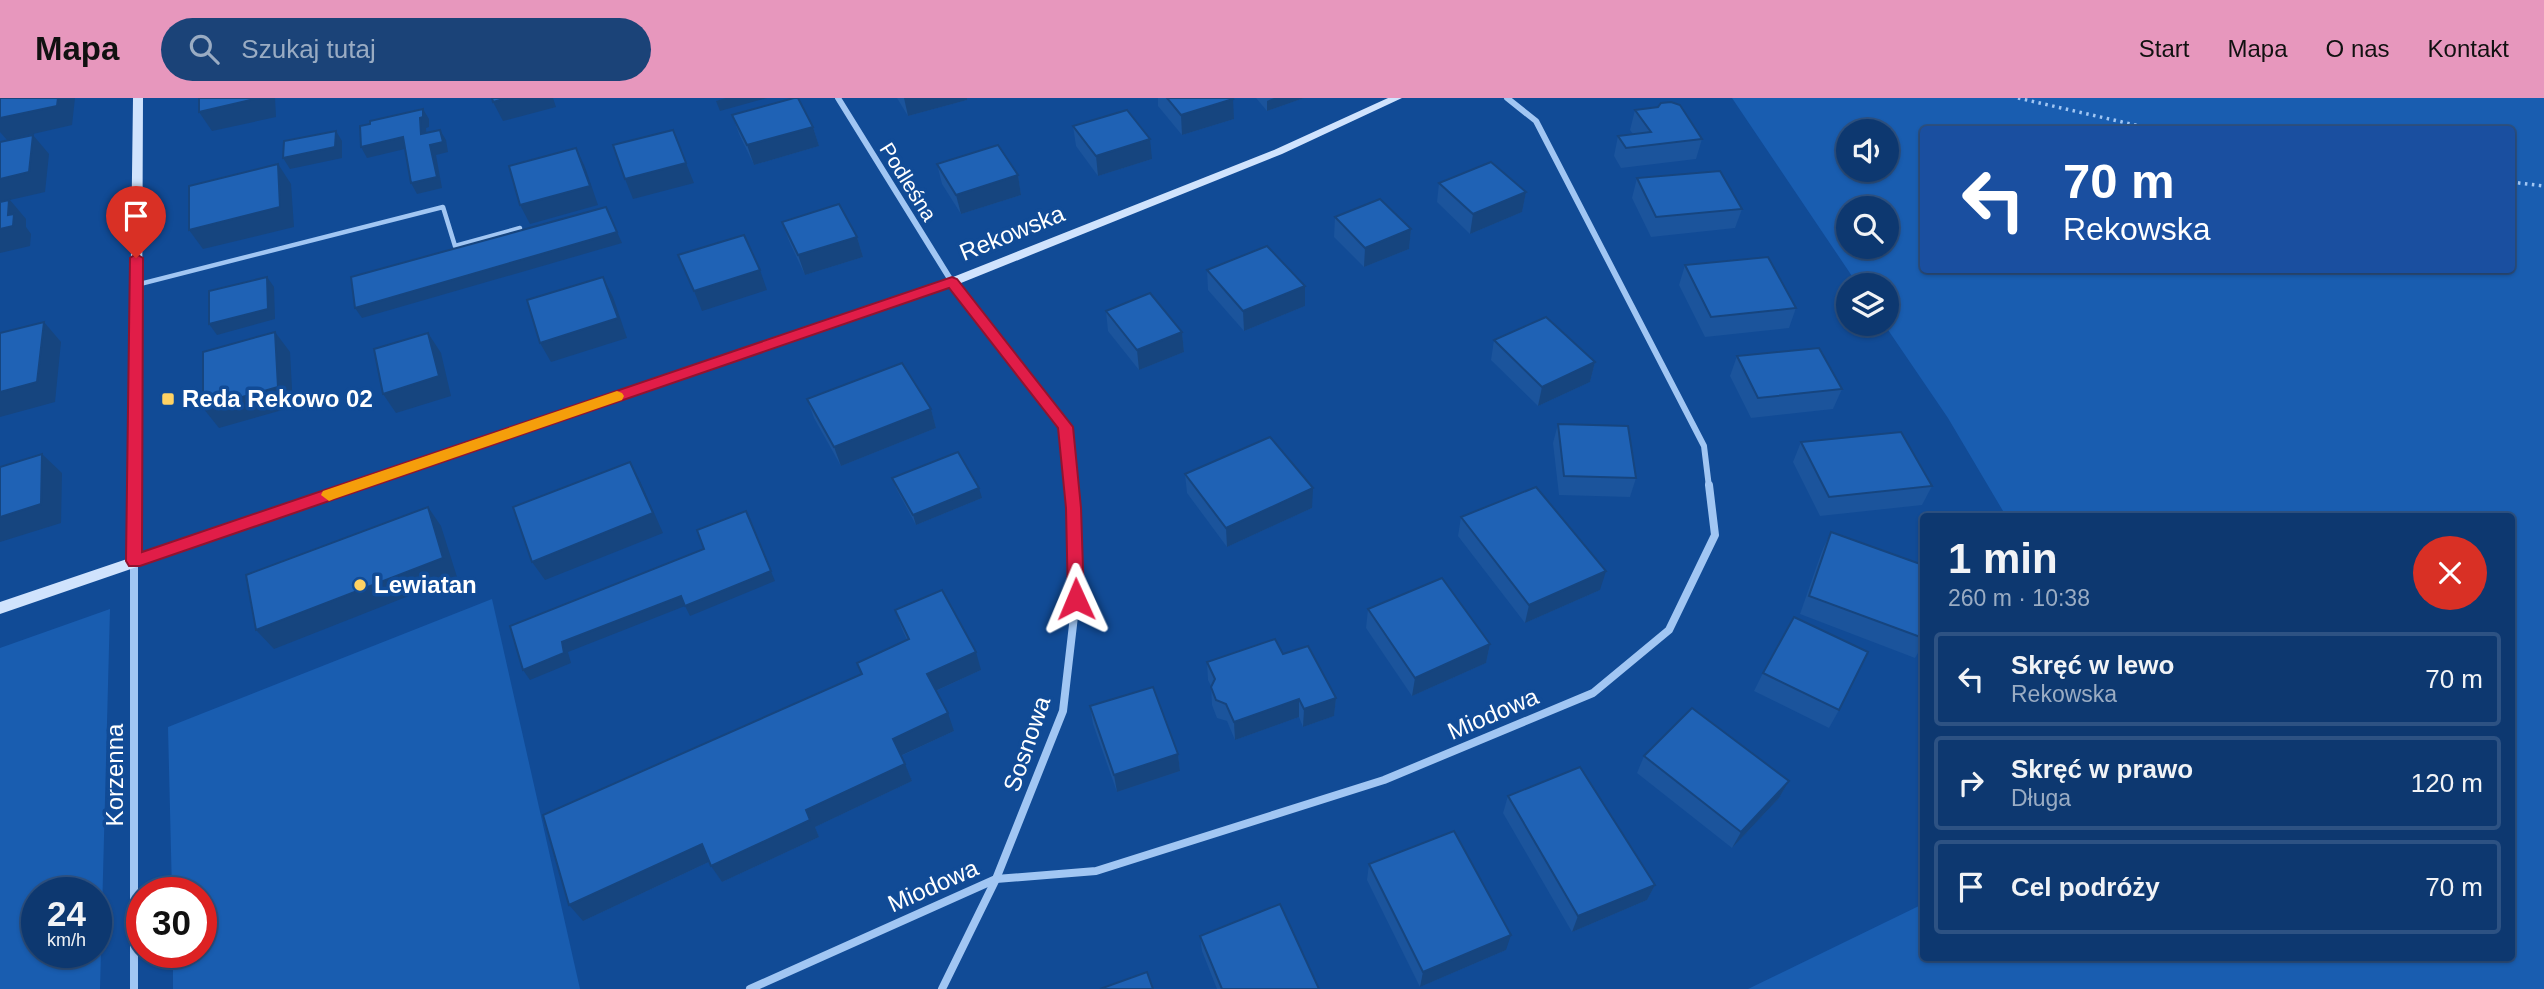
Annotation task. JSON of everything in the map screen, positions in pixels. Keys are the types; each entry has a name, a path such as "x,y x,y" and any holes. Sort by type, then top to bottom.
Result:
{"street":[{"path":"134,561 138,98"},
{"name":"Podleśna","path":"838,98 952,282"},
{"name":"Rekowska","path":"0,608 952,282 1278,152 1397,98"},
{"name":"Miodowa","path":"750,989 996,879 1096,871 1384,780 1593,693 1668,630 1715,535 1704,446 1536,121 1507,98"},
{"name":"Sosnowa","path":"943,989 996,879 1063,711 1076,599 1073,508 1065,427 952,282"},
{"name":"Korzenna","path":"134,561 134,989"}],"lane":[{"path":"136,285 443,207 455,246 520,228"}],"path":[{"path":"2018,98 2140,126"},
{"path":"2515,182 2544,186"}],"shaded area":[{"path":"1732,98 2544,98 2544,989 1748,989 1920,905 1920,961 2515,961 2515,513 2004,513 1948,418 1892,336 1899,336 1899,273 1850,273 1840,259 1899,259 1899,196 1836,196 1836,252"},
{"path":"492,599 580,989 173,989 173,968 217,968 217,877 172,877 168,727"},
{"path":"110,609 103,877 21,877 21,968 101,968 100,989 0,989 0,648"}],"building":[{"path":"0,98 58,98 57,106 0,118"},
{"path":"199,98 259,98 199,112"},
{"path":"798,98 813,127 747,145 732,115"},
{"path":"1167,98 1232,98 1233,99 1181,115"},
{"path":"1671,102 1680,105 1702,139 1626,148 1618,136 1651,132 1635,110"},
{"path":"423,109 423,117 420,118 421,134 440,130 443,142 430,145 437,177 411,183 403,137 361,147 360,126 370,124 370,121"},
{"path":"1127,110 1150,139 1096,156 1073,126"},
{"path":"673,130 686,163 625,179 613,145"},
{"path":"336,131 335,147 283,158 284,141"},
{"path":"33,135 29,172 0,179 0,142"},
{"path":"998,145 1018,175 956,195 937,164"},
{"path":"576,148 590,186 520,205 509,166"},
{"path":"1491,162 1526,192 1473,214 1439,183"},
{"path":"278,164 280,207 189,230 189,186"},
{"path":"1720,171 1742,209 1656,217 1637,178"},
{"path":"1380,199 1411,229 1365,248 1335,217"},
{"path":"9,200 8,215 14,214 13,226 0,229 0,202"},
{"path":"839,204 857,237 798,255 782,222"},
{"path":"606,207 617,232 355,308 351,277"},
{"path":"744,235 760,270 694,291 678,255"},
{"path":"1267,246 1305,286 1243,311 1207,270"},
{"path":"1768,257 1796,308 1711,317 1685,265"},
{"path":"267,277 268,309 209,324 209,291"},
{"path":"603,277 618,318 540,343 527,300"},
{"path":"1150,293 1182,332 1137,350 1106,311"},
{"path":"1546,317 1595,362 1542,387 1494,340"},
{"path":"44,322 37,382 0,392 0,333"},
{"path":"275,332 278,387 203,408 203,352"},
{"path":"428,333 439,376 383,394 374,349"},
{"path":"1819,348 1842,389 1758,398 1737,356"},
{"path":"902,363 931,409 834,447 807,399"},
{"path":"1558,424 1628,426 1636,478 1564,476"},
{"path":"1901,432 1932,486 1829,497 1801,442"},
{"path":"1270,437 1313,488 1226,528 1185,474"},
{"path":"958,452 979,488 913,515 892,478"},
{"path":"42,454 41,504 0,517 0,467"},
{"path":"630,462 653,513 532,562 513,507"},
{"path":"1536,487 1606,571 1529,605 1461,517"},
{"path":"428,507 443,558 256,630 246,575"},
{"path":"746,511 771,571 685,606 681,596 562,642 564,653 523,670 510,626 704,549 697,530"},
{"path":"1831,532 1920,564 1920,637 1809,596"},
{"path":"1442,578 1490,644 1415,678 1368,609"},
{"path":"942,590 976,652 927,674 948,713 893,739 905,764 806,810 810,820 711,866 702,844 569,905 543,815 862,674 857,663 909,639 895,610"},
{"path":"1794,617 1868,652 1839,710 1763,673"},
{"path":"1275,639 1283,654 1308,646 1336,698 1304,709 1299,699 1234,722 1226,704 1216,700 1211,687 1215,679 1207,662"},
{"path":"1153,687 1178,754 1114,775 1090,706"},
{"path":"1692,708 1789,781 1741,832 1644,756"},
{"path":"1580,767 1655,885 1578,916 1508,796"},
{"path":"1454,831 1511,935 1423,972 1369,864"},
{"path":"1280,904 1319,989 1222,989 1200,936"},
{"path":"1147,972 1153,989 1100,989"}],"slow traffic":[{"path":"329,495 617,396"}],"place":[{"name":"Reda Rekowo 02","path":"168,399"},
{"name":"Lewiatan","path":"360,585"}],"route":[{"path":"136,258 134,561 952,282 1065,427 1073,508 1076,599"}]}
